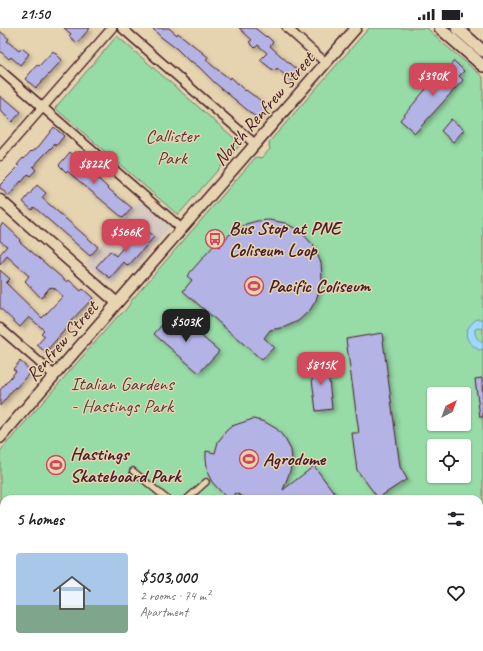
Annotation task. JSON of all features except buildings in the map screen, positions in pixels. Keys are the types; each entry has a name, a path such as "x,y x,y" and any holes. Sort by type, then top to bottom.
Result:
{"main road":[{"path":"440,28 483,66"},
{"path":"457,28 483,50"}],"street":[{"path":"0,156 112,28"},
{"path":"122,28 256,144"},
{"path":"286,28 326,63"},
{"name":"North Renfrew Street","path":"118,303 356,28"},
{"path":"0,70 182,229"},
{"path":"0,200 118,303"},
{"name":"Renfrew Street","path":"0,438 118,303"},
{"path":"0,328 54,375"},
{"path":"133,471 162,495"},
{"path":"191,495 206,482"}],"shaded area":[{"path":"141,199 168,223 170,227 134,269 130,266 113,285 85,263"}],"green space":[{"name":"Italian Gardens - Hastings Park","path":"369,28 427,28 483,77 483,495 0,495 0,451 117,317 129,306 131,301 255,158 262,158 270,149 270,141"},
{"name":"Callister Park","path":"117,36 241,144 178,215 55,108"}],"water":[{"path":"477,319 483,319 483,329 475,329 476,337 483,343 483,349 479,350 467,339 466,335 469,327"}],"place":[{"name":"Bus Stop at PNE Coliseum Loop","path":"215,239"},
{"name":"Pacific Coliseum","path":"254,286"},
{"name":"Agrodome","path":"249,459"},
{"name":"Hastings Skateboard Park","path":"56,465"}]}
